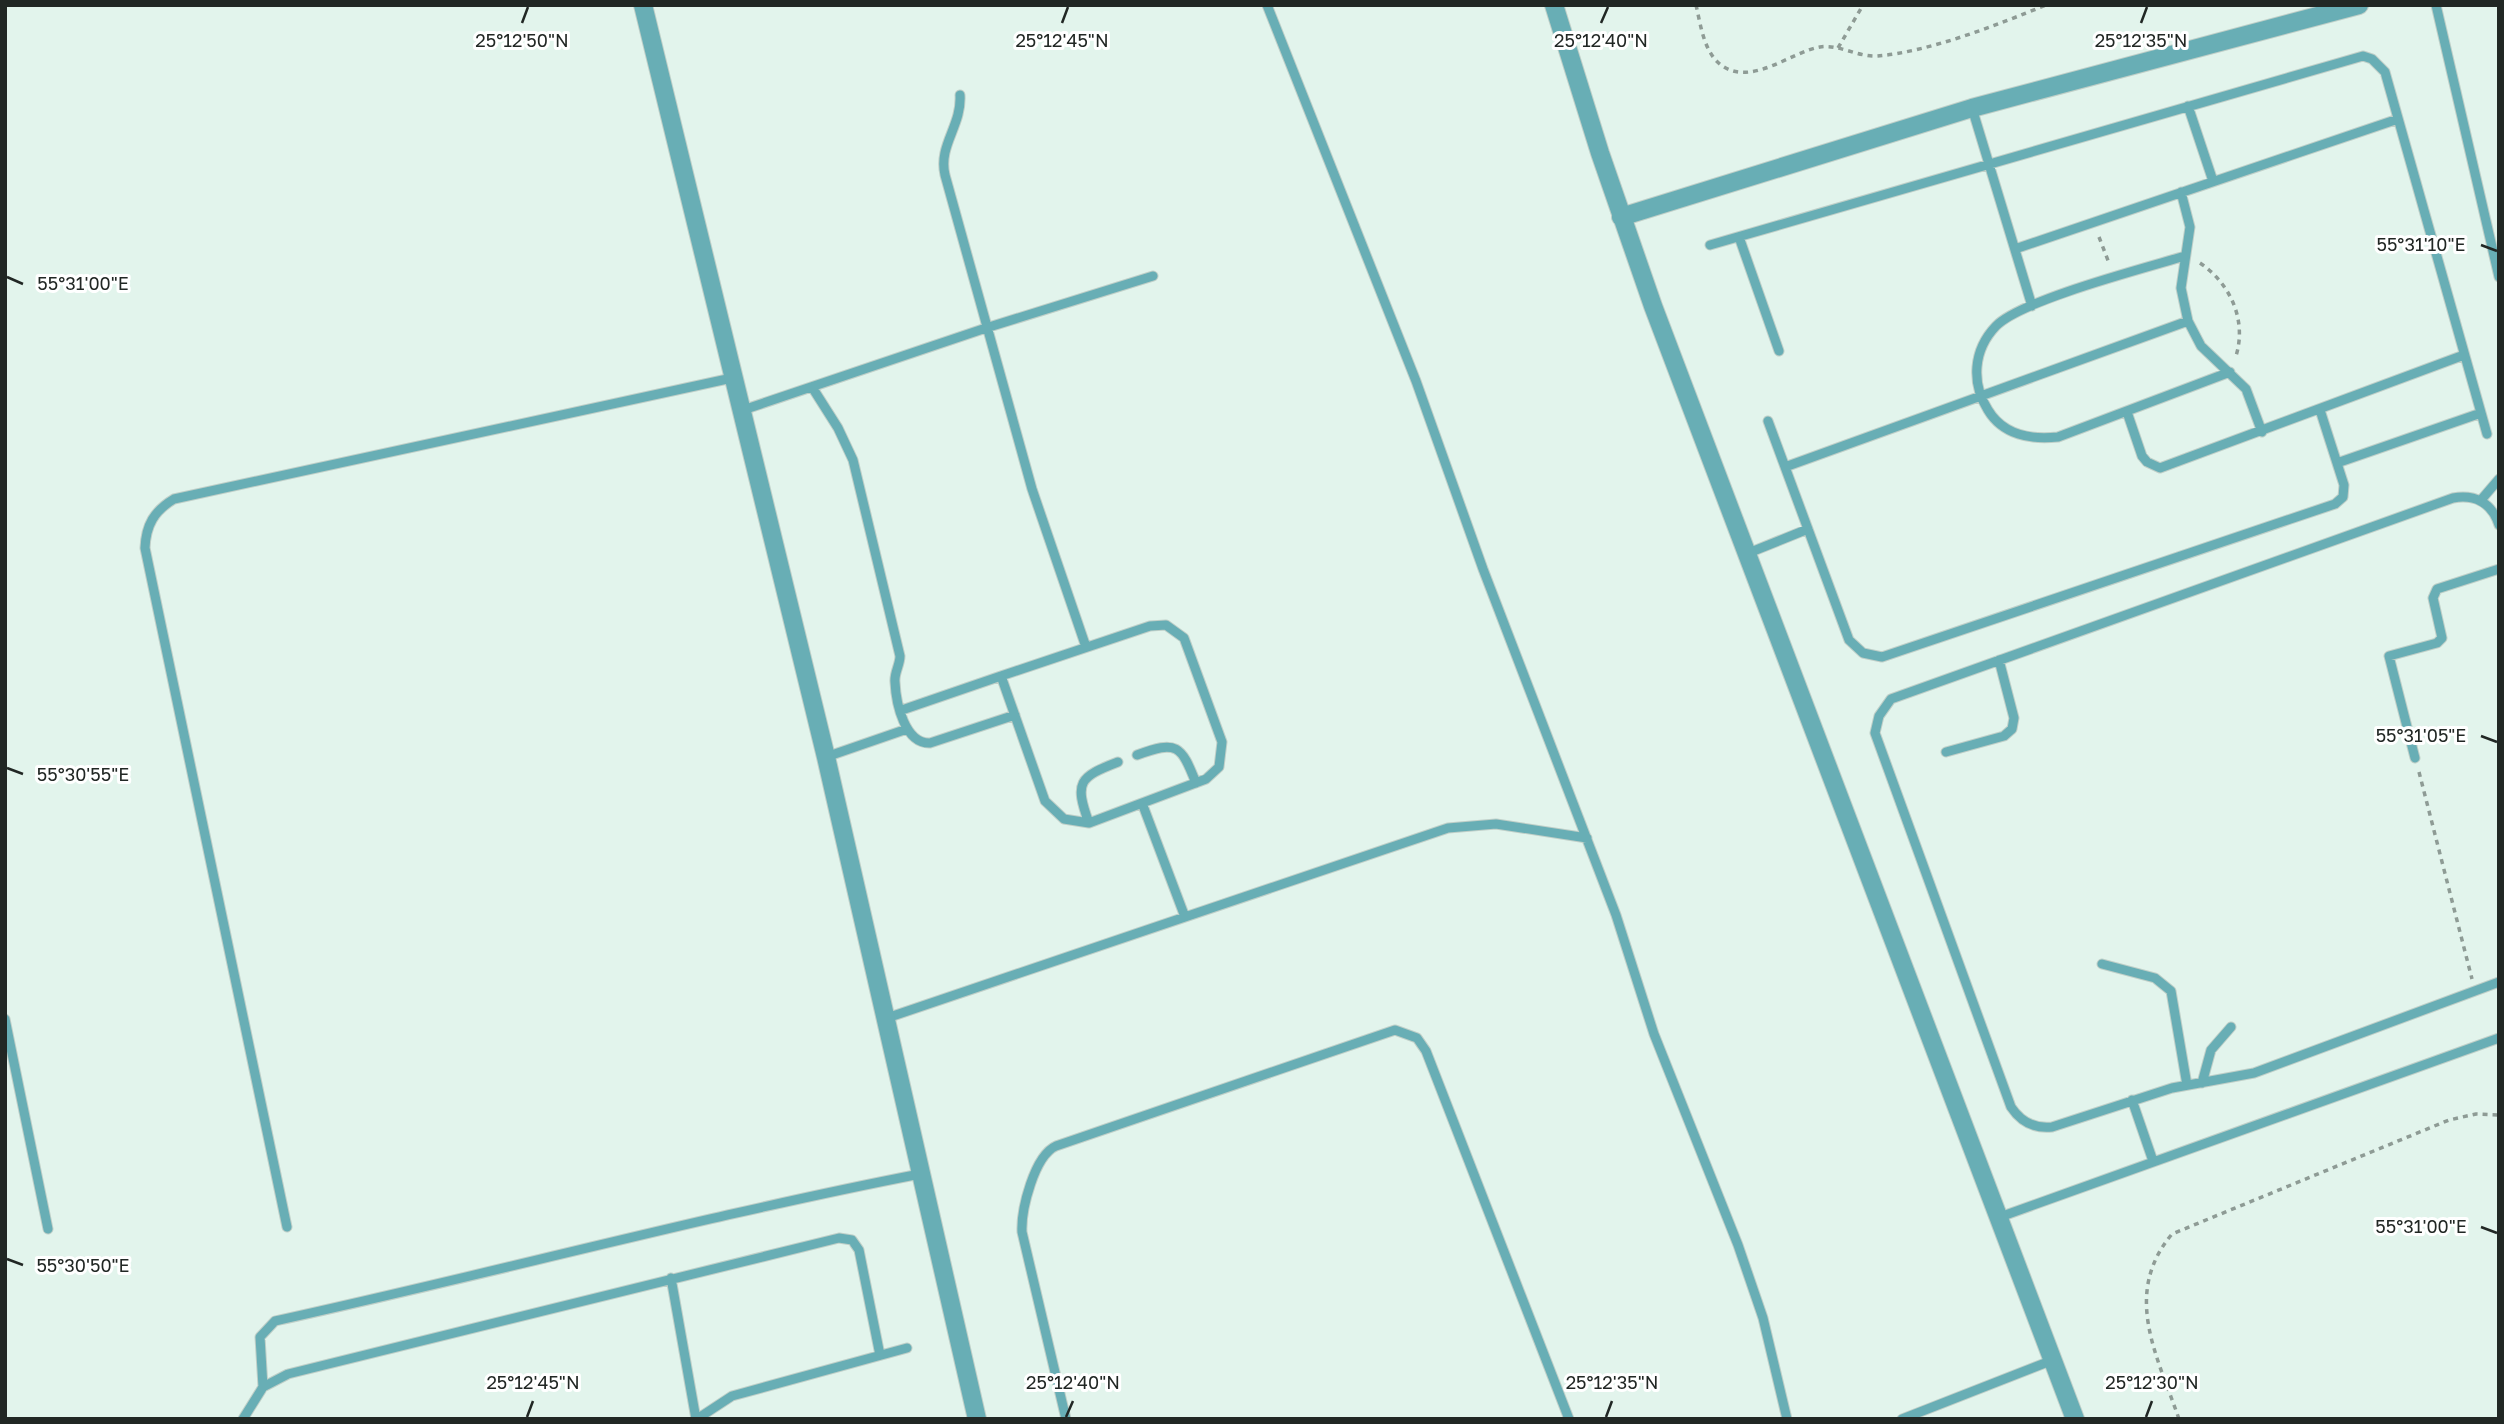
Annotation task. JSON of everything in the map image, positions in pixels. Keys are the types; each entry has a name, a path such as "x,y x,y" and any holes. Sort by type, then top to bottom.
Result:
{"street":[{"path":"643,5 826,757 977,1419"},
{"path":"1554,5 1621,217 1746,554 2075,1419"},
{"path":"1621,217 1972,108 2359,5"}],"lane":[{"path":"1267,5 1315,133 1393,321 1483,569 1616,915 1654,1034 1752,1281 1774,1358 1787,1419"},
{"path":"2436,5 2499,277"},
{"path":"1710,245 2363,56 2372,59 2385,72 2487,434"},
{"path":"960,96 960,115 945,145 943,166 1032,489 1086,647"},
{"path":"2188,106 2213,181"},
{"path":"1972,108 2032,306"},
{"path":"2015,249 2398,119"},
{"path":"2181,192 2190,228 2181,288 2188,321 2202,346 2246,389 2262,432"},
{"path":"1738,237 1779,351"},
{"path":"2185,256 2032,306 1997,325 1985,340 1978,358 1976,378 1980,397 1989,413 2003,426 2020,435 2039,439 2084,429 2230,372"},
{"path":"740,411 986,328 1153,276"},
{"path":"1785,467 2188,321"},
{"path":"2127,412 2143,456 2153,466 2160,468 2464,355"},
{"path":"287,1227 145,548 149,524 155,514 174,499 732,378"},
{"path":"812,387 846,443 859,477 900,656 895,680 907,729 914,739 930,743 1015,715"},
{"path":"1768,421 1849,640 1863,653 1882,657 2335,504 2345,491 2319,410"},
{"path":"2337,463 2481,413"},
{"path":"2481,500 2499,479"},
{"path":"2499,525 2494,514 2481,500 2472,497 2453,498 1891,699 1879,716 1876,741 2015,1112 2031,1125 2045,1127 2187,1085 2254,1073 2499,982"},
{"path":"1746,554 1808,529"},
{"path":"2415,758 2389,656 2437,643 2442,639 2433,598 2437,589 2499,569"},
{"path":"902,710 1001,676 1086,647 1158,625 1173,628 1184,638 1223,750 1213,774 1196,783 1089,823 1072,822 1050,808 1001,676"},
{"path":"1946,752 2004,736 2012,729 2014,718 1999,660"},
{"path":"826,757 907,729"},
{"path":"1137,755 1161,746 1174,747 1185,755 1196,783"},
{"path":"1089,823 1080,799 1081,784 1092,772 1118,762"},
{"path":"1142,803 1185,917"},
{"path":"884,1019 1448,828 1507,824 1587,838"},
{"path":"2102,964 2155,978 2171,991 2187,1085"},
{"path":"5,1019 48,1229"},
{"path":"2202,1083 2206,1059 2211,1049 2231,1027"},
{"path":"1066,1419 1022,1232 1023,1207 1044,1153 1056,1146 1395,1030 1417,1038 1426,1051 1569,1419"},
{"path":"2000,1216 2499,1038"},
{"path":"2132,1100 2153,1161"},
{"path":"263,1387 260,1337 275,1321 487,1274 762,1207 920,1174"},
{"path":"243,1419 263,1387 288,1374 839,1238 852,1240 859,1250 880,1355"},
{"path":"671,1278 697,1419 732,1396 907,1348"},
{"path":"1902,1419 2053,1360"}],"path":[{"path":"1696,5 1711,54 1731,70 1756,70 1816,48 1838,48 1864,56 1885,55 1935,44 2046,5"},
{"path":"1838,48 1863,5"},
{"path":"2093,223 2115,278"},
{"path":"2201,264 2226,288 2234,303 2239,338 2237,355"},
{"path":"2415,758 2475,991"},
{"path":"2179,1419 2150,1331 2145,1303 2150,1269 2172,1234 2449,1120 2476,1114 2499,1115"}]}
